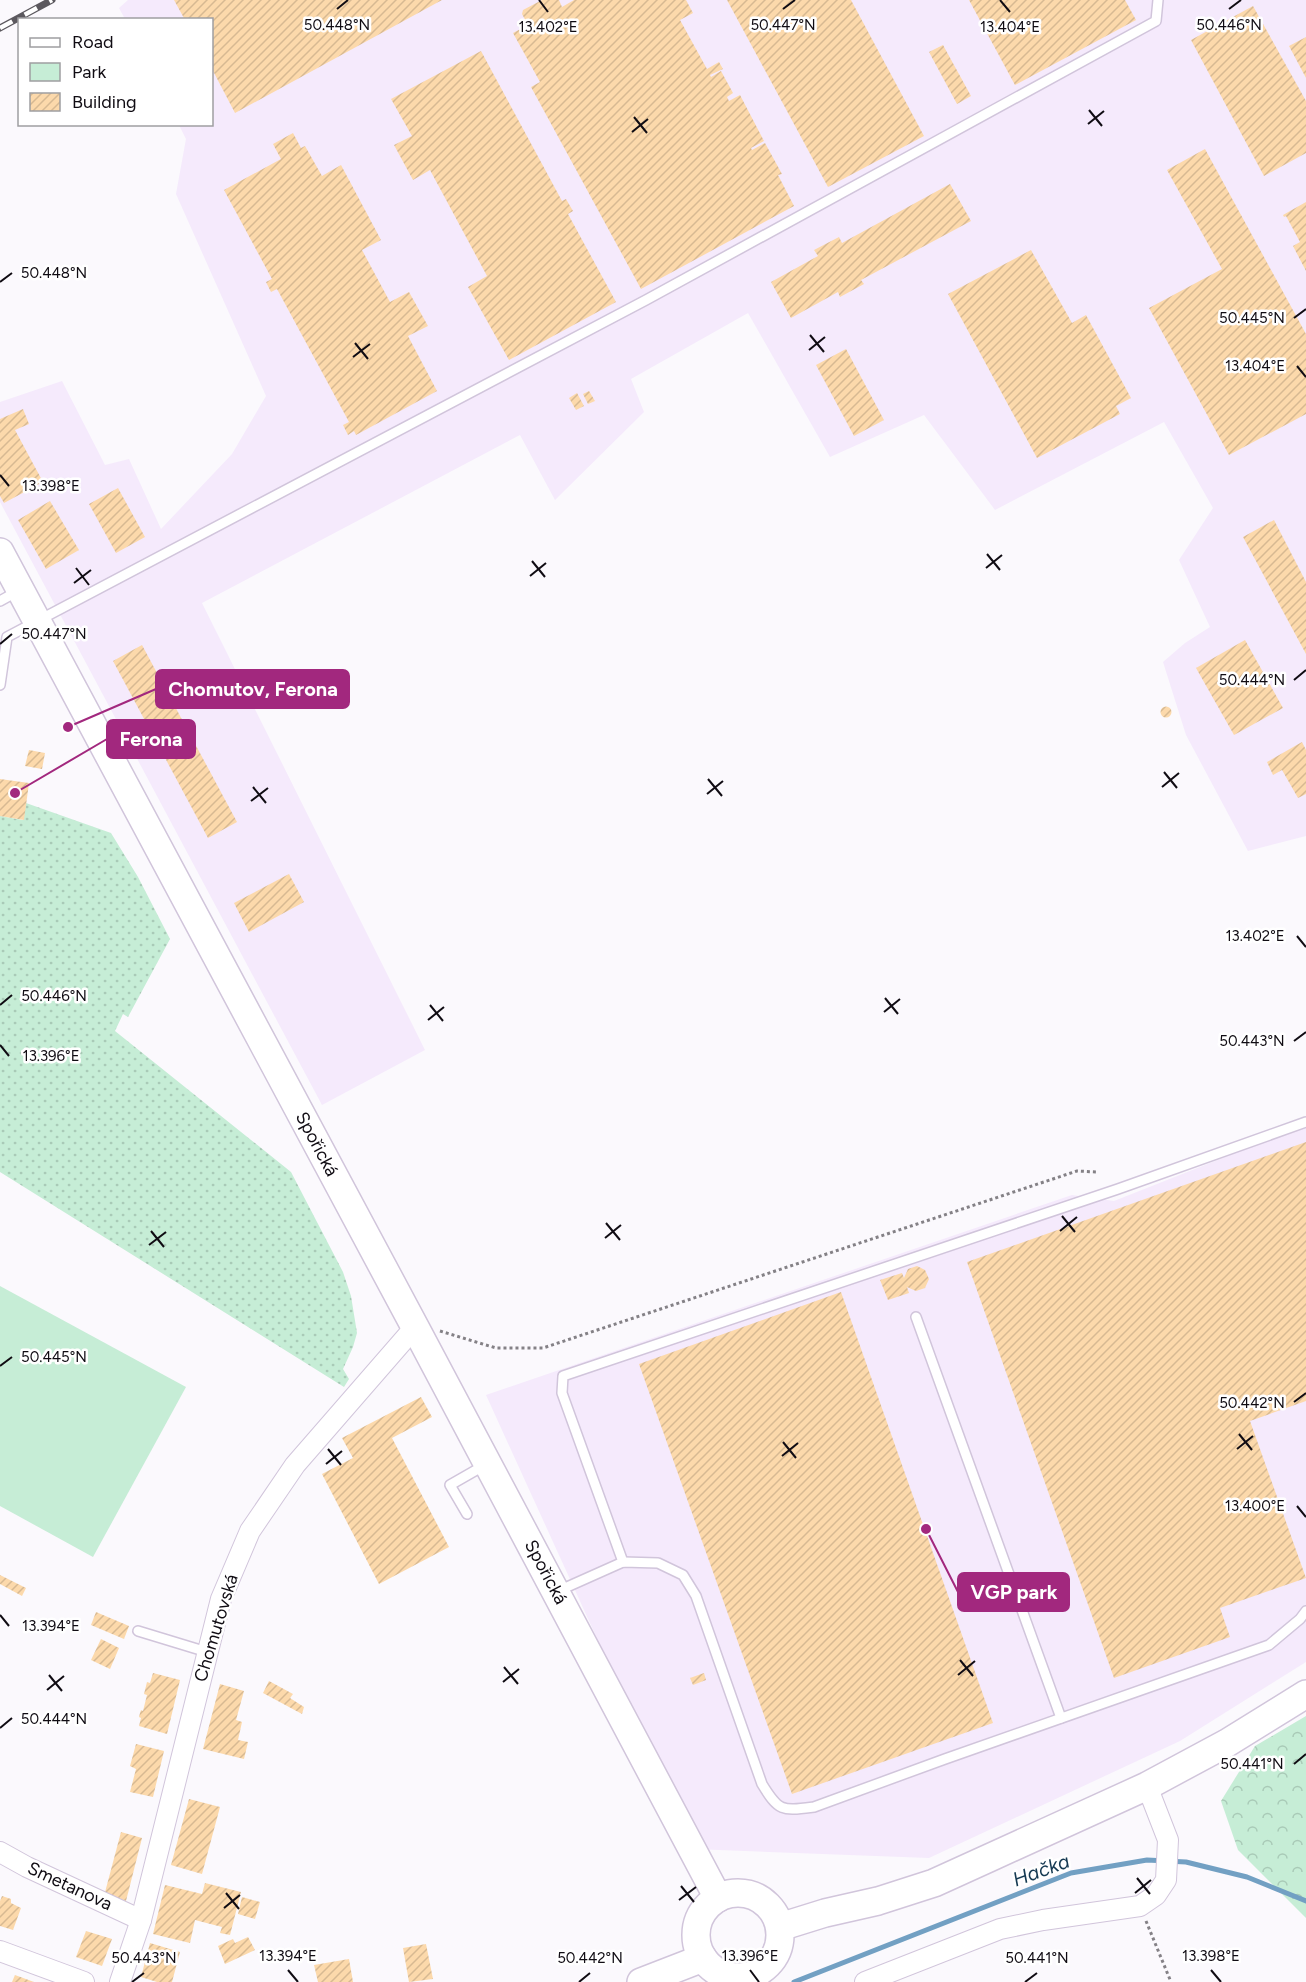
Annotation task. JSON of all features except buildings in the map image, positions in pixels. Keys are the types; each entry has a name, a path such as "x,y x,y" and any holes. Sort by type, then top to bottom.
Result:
{"street":[{"name":"Spořická","path":"0,552 10,595 38,622 717,1898"},
{"name":"Chomutovská","path":"120,1982 141,1920 221,1599 250,1531 295,1465 415,1327"},
{"path":"780,1927 825,1913 878,1901 934,1883 1147,1786 1227,1743 1306,1694"},
{"path":"865,1982 1000,1929 1043,1920 1140,1906 1156,1895 1166,1880 1168,1840 1147,1786"},
{"name":"Smetanova","path":"0,1852 141,1920"},
{"path":"728,1894 751,1894 761,1899 770,1907 780,1927 780,1941 776,1954 759,1977 721,1973 703,1958 698,1947 697,1925 702,1914 717,1898 728,1894"},
{"path":"0,1951 84,1982"},
{"path":"641,1982 703,1958"}],"lane":[{"path":"0,685 4,639 646,300 1156,21 1158,0"},
{"path":"623,1562 562,1393 563,1376 1118,1189 1306,1122"},
{"path":"916,1317 1061,1718"},
{"path":"467,1514 450,1485 487,1464"},
{"path":"556,1592 623,1562 658,1563 683,1575 696,1596 762,1784 774,1805 791,1810 814,1807 1269,1645 1300,1619 1306,1611"},
{"path":"138,1631 207,1652"}],"path":[{"path":"415,1327 449,1332 496,1348 543,1348 1077,1171 1097,1172"},
{"path":"1140,1906 1171,1982"}],"shaded area":[{"path":"128,0 1306,0 1306,836 1248,851 1186,735 1163,662 1185,643 1210,627 1179,560 1213,508 1164,422 995,510 924,415 830,457 748,313 631,379 644,412 555,500 520,435 202,603 425,1050 322,1105 0,502 0,402 62,381 105,465 129,459 161,529 232,454 266,396 176,194 186,139 180,126 213,126 213,18 124,18 119,8"},
{"path":"1306,1125 1306,1662 1180,1741 929,1858 693,1849 486,1395 1072,1195 1114,1201"}],"green space":[{"path":"26,803 111,833 138,877 170,939 128,1017 123,1014 115,1031 291,1172 343,1272 351,1296 357,1333 343,1369 349,1379 344,1387 0,1172 0,816 23,820"},
{"path":"0,1286 186,1387 93,1557 0,1506"},
{"path":"1306,1716 1306,1918 1238,1850 1221,1801 1255,1746"}],"waterway":[{"name":"Hačka","path":"794,1982 1071,1873 1147,1860 1186,1862 1247,1877 1306,1901"}],"railway":[{"path":"19,18 52,0"},
{"path":"0,28 18,18"}],"place":[{"name":"Chomutov, Ferona","path":"68,727"},
{"name":"Ferona","path":"15,793"},
{"name":"VGP park","path":"926,1529"}]}
